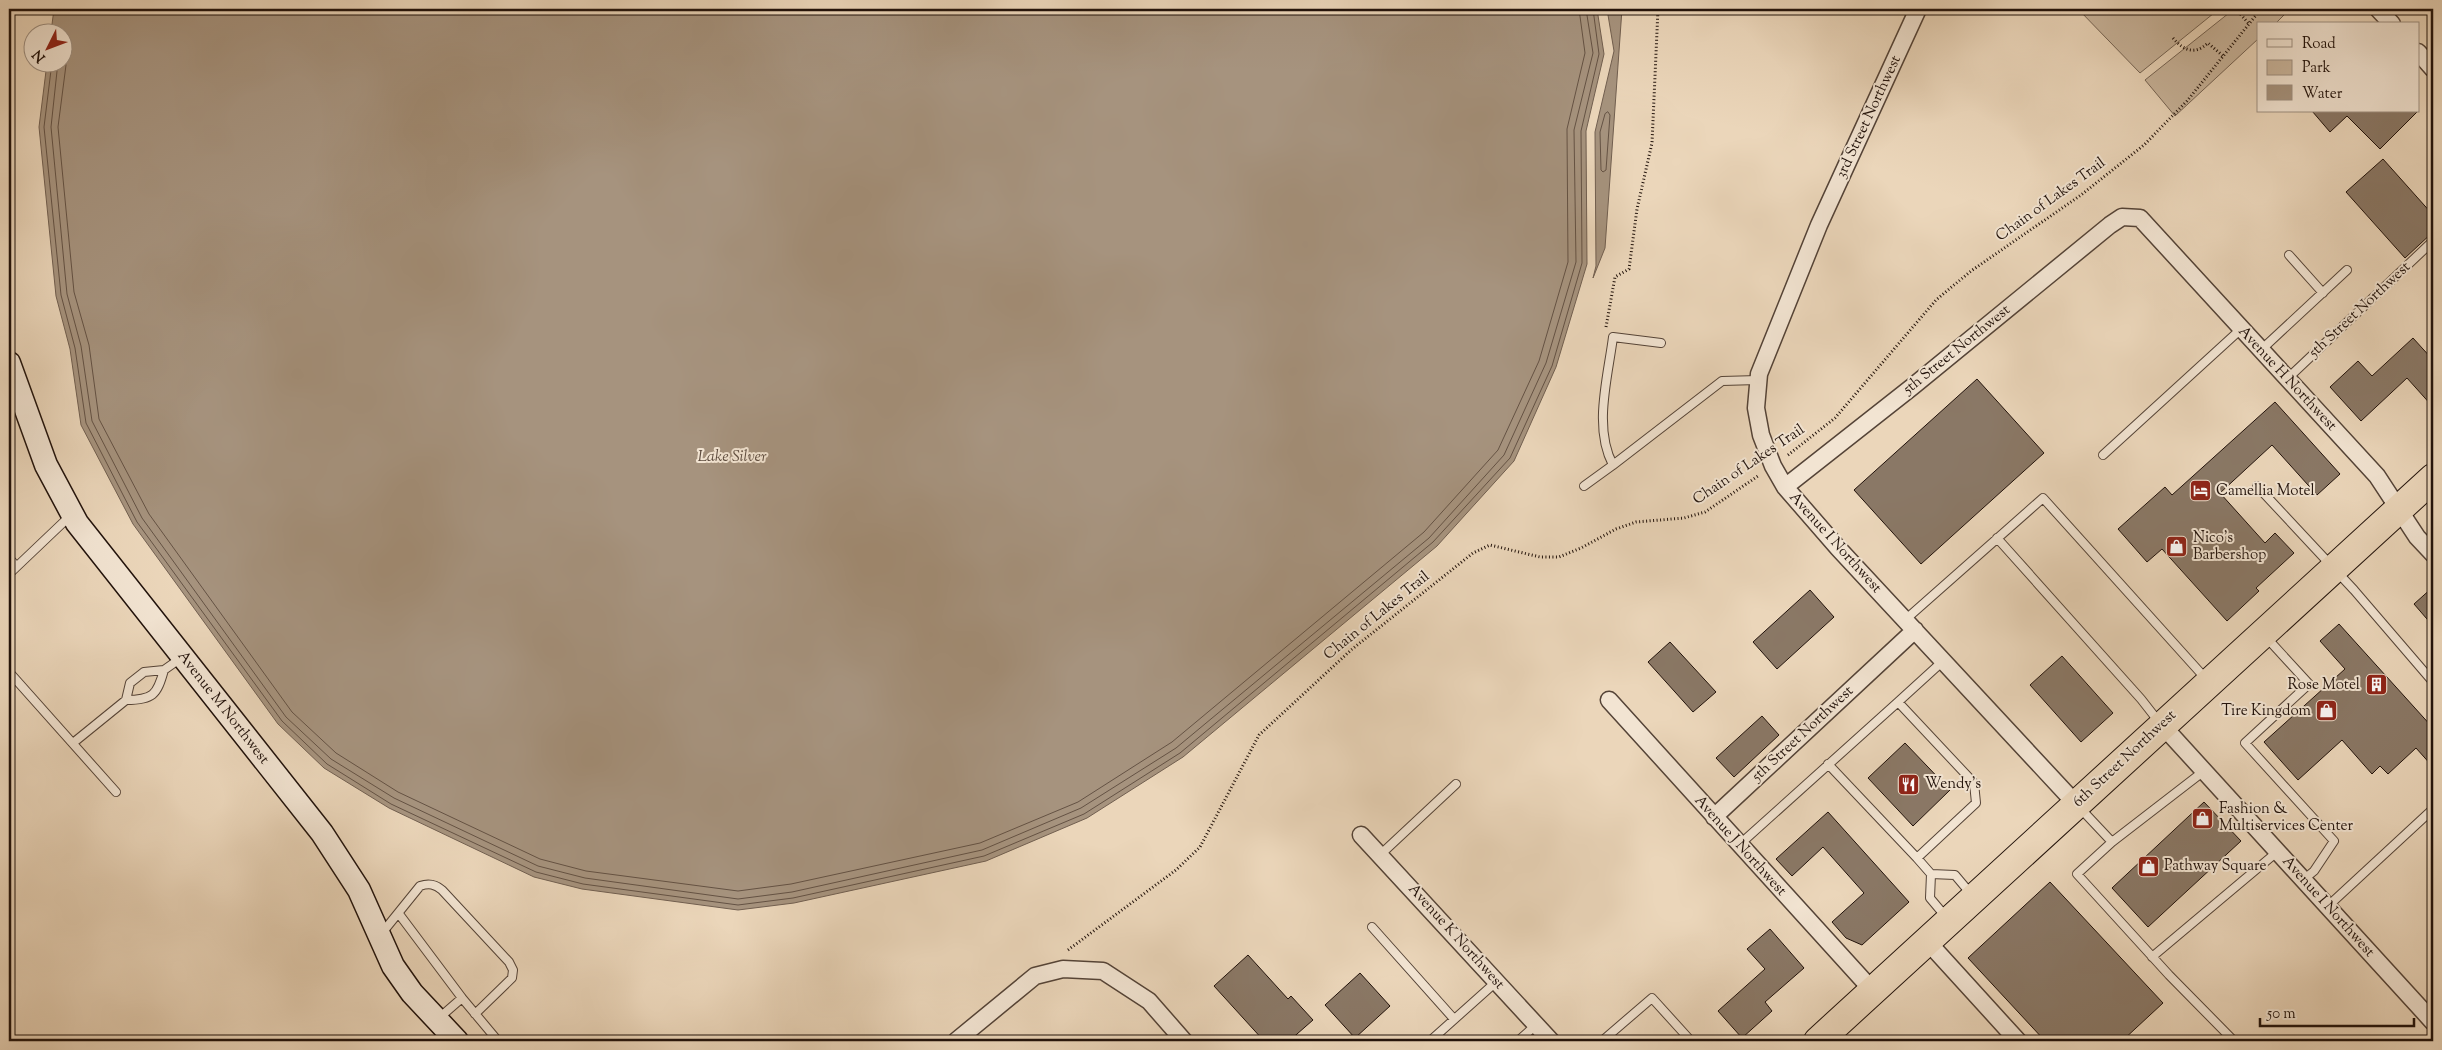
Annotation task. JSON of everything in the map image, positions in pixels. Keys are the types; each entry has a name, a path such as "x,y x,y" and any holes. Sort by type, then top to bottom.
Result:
{"highway":[{"name":"6th Street Northwest","path":"1818,1041 2433,478"}],"street":[{"name":"3rd Street Northwest","path":"1819,225 1918,9"},
{"path":"2378,9 2390,22"},
{"path":"2420,54 2433,69"},
{"name":"5th Street Northwest","path":"1785,487 1912,387 2110,226 2122,217 2129,217"},
{"name":"Avenue H Northwest","path":"2129,217 2140,218 2377,476 2417,537 2433,554"},
{"name":"Avenue I Northwest","path":"1819,225 1758,380 1756,408 1761,435 1773,466 1785,487 2076,804"},
{"name":"Avenue M Northwest","path":"9,363 46,465 71,514 326,838 358,890 398,973 412,992 457,1041"},
{"name":"5th Street Northwest","path":"1714,817 1910,625"},
{"name":"Avenue J Northwest","path":"1609,700 1873,991"},
{"name":"Avenue I Northwest","path":"2162,725 2433,1022"},
{"name":"Avenue K Northwest","path":"1361,834 1551,1041"},
{"path":"1927,941 2018,1041"},
{"path":"956,1041 1036,976 1064,968 1104,971 1149,1001 1184,1041"}],"lane":[{"name":"5th Street Northwest","path":"2287,379 2433,241"},
{"path":"2289,255 2323,293"},
{"path":"2261,350 2347,270"},
{"path":"2103,455 2241,329"},
{"path":"1613,465 1605,451 1603,415 1613,336 1661,343"},
{"path":"1584,486 1722,381 1758,380"},
{"path":"2257,486 2334,568 2433,682"},
{"path":"1910,625 1997,538 2043,498 2209,682"},
{"path":"9,574 71,514"},
{"path":"1997,538 2162,725"},
{"path":"9,558 16,566"},
{"path":"2262,634 2309,684 2245,743 2334,841 2314,871 2303,880"},
{"path":"73,744 126,700 130,683 144,672 164,670 182,656"},
{"path":"1739,845 1943,661"},
{"path":"126,700 144,700 159,690 164,670"},
{"path":"10,673 116,792"},
{"path":"1898,702 1974,783 1976,803 1917,858"},
{"path":"1828,764 1931,874 1930,898 1949,921"},
{"path":"2204,771 2112,842 2077,874 2152,958 2233,1041"},
{"path":"1380,854 1456,784"},
{"path":"2076,804 2112,842"},
{"path":"2327,907 2433,809"},
{"path":"2152,958 2278,852"},
{"path":"1931,874 1955,875 1974,898"},
{"path":"379,937 420,886 427,883 436,885 509,962 513,970 512,978 475,1014"},
{"path":"399,914 462,998 498,1041"},
{"path":"1372,927 1454,1019"},
{"path":"1430,1041 1496,982"},
{"path":"438,1020 462,998"},
{"path":"1602,1041 1652,998 1691,1041"},
{"path":"1518,1041 1536,1025"}],"path":[{"path":"1604,332 1615,277 1629,268 1637,210 1652,143 1658,9"},
{"path":"2236,9 2249,24"},
{"name":"Chain of Lakes Trail","path":"1064,968 1062,959 1067,951 1176,870 1200,847 1259,735 1351,650 1473,553 1490,546 1540,557 1559,557 1636,522 1684,518 1705,512 1773,466 1835,418 1936,300 1971,271 2081,195 2144,145 2187,101 2261,9"},
{"path":"2173,38 2181,47 2192,51 2200,50 2208,43 2223,56"}],"green space":[{"path":"2078,9 2219,9 2140,73"},
{"path":"2234,9 2290,9 2277,22 2257,22 2257,40 2175,116 2145,80"}],"water":[{"name":"Lake Silver","path":"54,9 1597,9 1604,54 1586,131 1587,264 1556,367 1514,461 1437,546 1183,757 1087,818 986,861 794,903 738,910 582,889 534,877 389,808 324,768 278,724 133,524 81,425 70,349 56,296 39,127 46,72 72,72 72,22 52,22"},
{"path":"1607,9 1622,9 1605,248 1593,278 1596,266 1595,132 1614,51"}],"building":[{"path":"2313,112 2417,112 2380,149 2347,116 2330,132"},
{"path":"2383,159 2433,215 2433,232 2405,258 2346,192"},
{"path":"2413,338 2433,360 2433,407 2407,378 2361,421 2330,387 2358,361 2372,376"},
{"path":"1977,379 2044,453 1921,564 1854,490"},
{"path":"2275,402 2340,474 2317,495 2272,445 2220,493 2265,543 2275,533 2294,553 2256,588 2259,591 2227,621 2162,549 2147,562 2118,529 2165,487 2172,495"},
{"path":"2433,587 2433,626 2414,604"},
{"path":"1810,590 1834,617 1777,669 1753,642"},
{"path":"2339,624 2433,728 2433,767 2416,748 2388,774 2380,766 2372,774 2342,740 2298,780 2264,742 2345,669 2320,641"},
{"path":"1670,642 1716,692 1693,712 1648,662"},
{"path":"2062,656 2113,713 2081,742 2030,685"},
{"path":"1762,716 1779,735 1734,777 1716,758"},
{"name":"Wendy's","path":"1905,743 1950,790 1913,826 1868,778"},
{"path":"2204,802 2241,841 2148,927 2112,888"},
{"path":"1828,812 1909,902 1862,945 1846,938 1832,922 1864,893 1823,847 1792,876 1776,859"},
{"path":"2050,882 2163,1003 2122,1041 2045,1041 1968,958"},
{"path":"1770,929 1804,968 1765,1002 1772,1011 1742,1038 1718,1011 1765,969 1747,949"},
{"path":"1248,955 1288,999 1291,996 1313,1020 1289,1041 1264,1041 1214,986"},
{"path":"1360,973 1390,1006 1355,1038 1325,1005"}],"place":[{"name":"Camellia Motel","path":"2200,491"},
{"name":"Nico's Barbershop","path":"2177,547"},
{"name":"Rose Motel","path":"2376,685"},
{"name":"Tire Kingdom","path":"2327,711"},
{"name":"Wendy's","path":"1909,784"},
{"name":"Fashion & Multiservices Center","path":"2203,818"},
{"name":"Pathway Square","path":"2148,866"}]}
